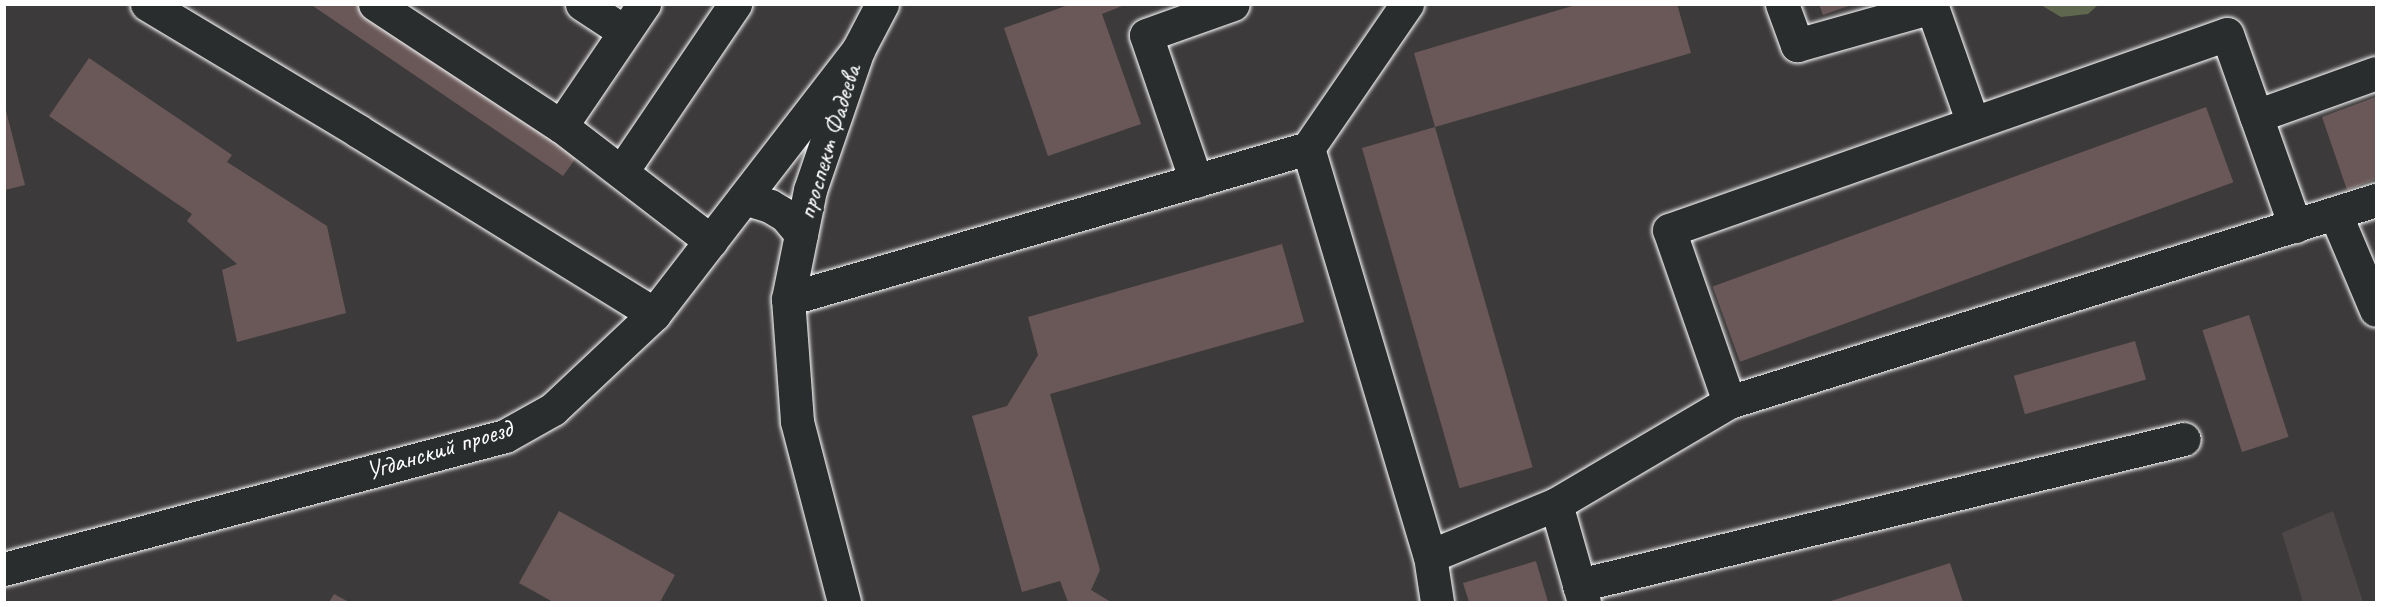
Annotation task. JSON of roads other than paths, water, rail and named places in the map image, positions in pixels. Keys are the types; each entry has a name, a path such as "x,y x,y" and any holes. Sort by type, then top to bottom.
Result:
{"street":[{"path":"375,4 561,126 711,241"},
{"path":"582,4 625,32"},
{"path":"561,126 644,4"},
{"path":"622,171 735,4"},
{"name":"проспект Фадеева","path":"844,603 797,420 788,299 810,190 858,50 882,4"},
{"path":"1196,181 1146,35 1233,4"},
{"path":"788,299 1308,148 1407,4"},
{"path":"1782,4 1797,45 1931,6 1973,123"},
{"path":"160,8 654,314"},
{"path":"1729,402 1669,230 2227,34 2295,226"},
{"name":"Угданский проезд","path":"4,569 505,436 553,409 654,314 858,50"},
{"path":"2256,116 2376,73"},
{"path":"1308,148 1430,556 1437,603"},
{"path":"744,198 770,206 785,215 801,234"},
{"path":"1430,556 1556,504 1729,402 2376,200"},
{"path":"2335,213 2376,310"},
{"path":"1556,504 1582,594 2184,439"}]}
